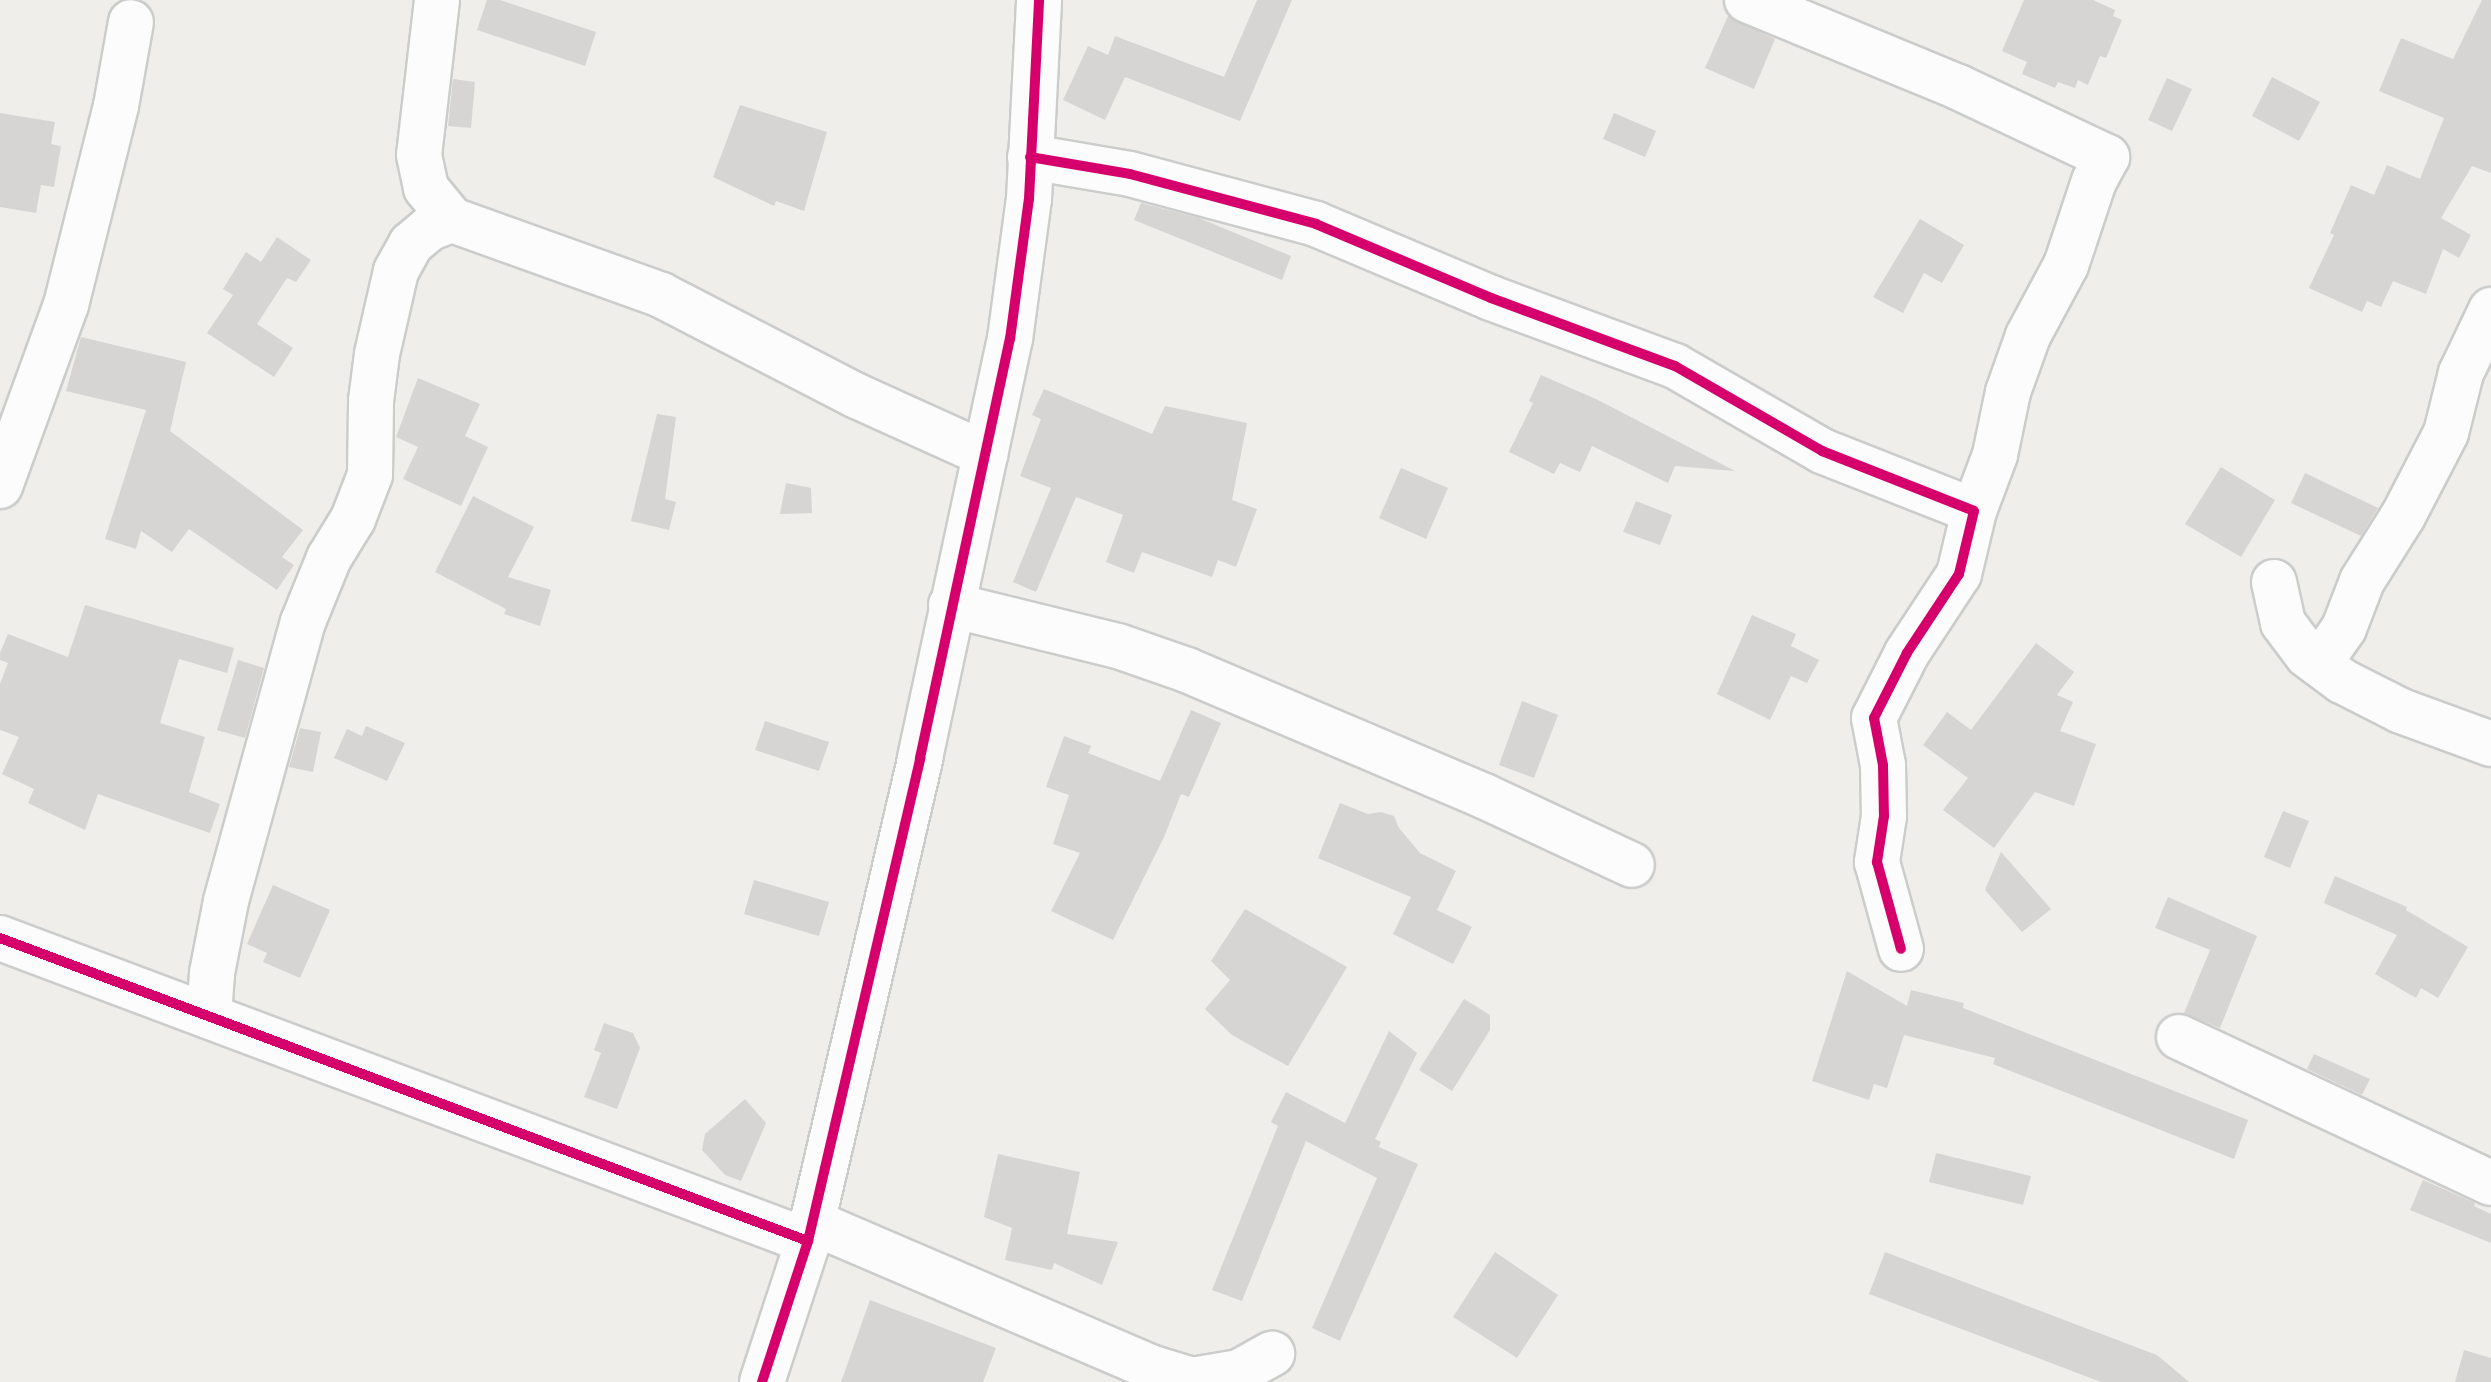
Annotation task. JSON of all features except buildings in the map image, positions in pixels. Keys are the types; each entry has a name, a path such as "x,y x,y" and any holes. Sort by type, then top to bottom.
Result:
{"street":[{"path":"437,0 419,155 426,188 452,220 661,295 857,396 985,454"},
{"path":"762,1382 810,1232 920,758 1010,339 1029,199 1039,0"},
{"path":"1747,0 1958,87 2107,157 2094,181 2066,265 2028,336 2008,392 1995,455 1974,511 1959,574 1907,653 1874,718 1883,765 1884,816 1877,862 1901,949"},
{"path":"0,486 66,305 116,106 131,22"},
{"path":"1030,157 1130,174 1316,224 1491,298 1675,366 1822,451 1974,511"},
{"path":"209,1016 212,973 226,901 303,622 329,558 353,519 370,475 371,401 377,354 396,271 411,244 430,228 452,220"},
{"path":"2319,664 2344,628 2362,581 2403,516 2446,433 2461,373 2491,310"},
{"path":"2274,582 2283,623 2307,655 2319,664 2342,681 2401,711 2491,744"},
{"path":"951,605 1118,646 1200,675 1484,796 1632,865"},
{"path":"0,938 810,1232 1153,1368 1192,1380 1239,1372 1272,1354"},
{"path":"2179,1037 2491,1183"}],"cycle path":[{"path":"762,1382 808,1241 920,758 1010,339 1029,199 1039,0"},
{"path":"1030,157 1130,174 1316,224 1491,298 1675,366 1822,451 1974,511 1959,574 1907,653 1874,718 1883,765 1884,816 1877,862 1901,949"},
{"path":"0,938 808,1241"}]}
